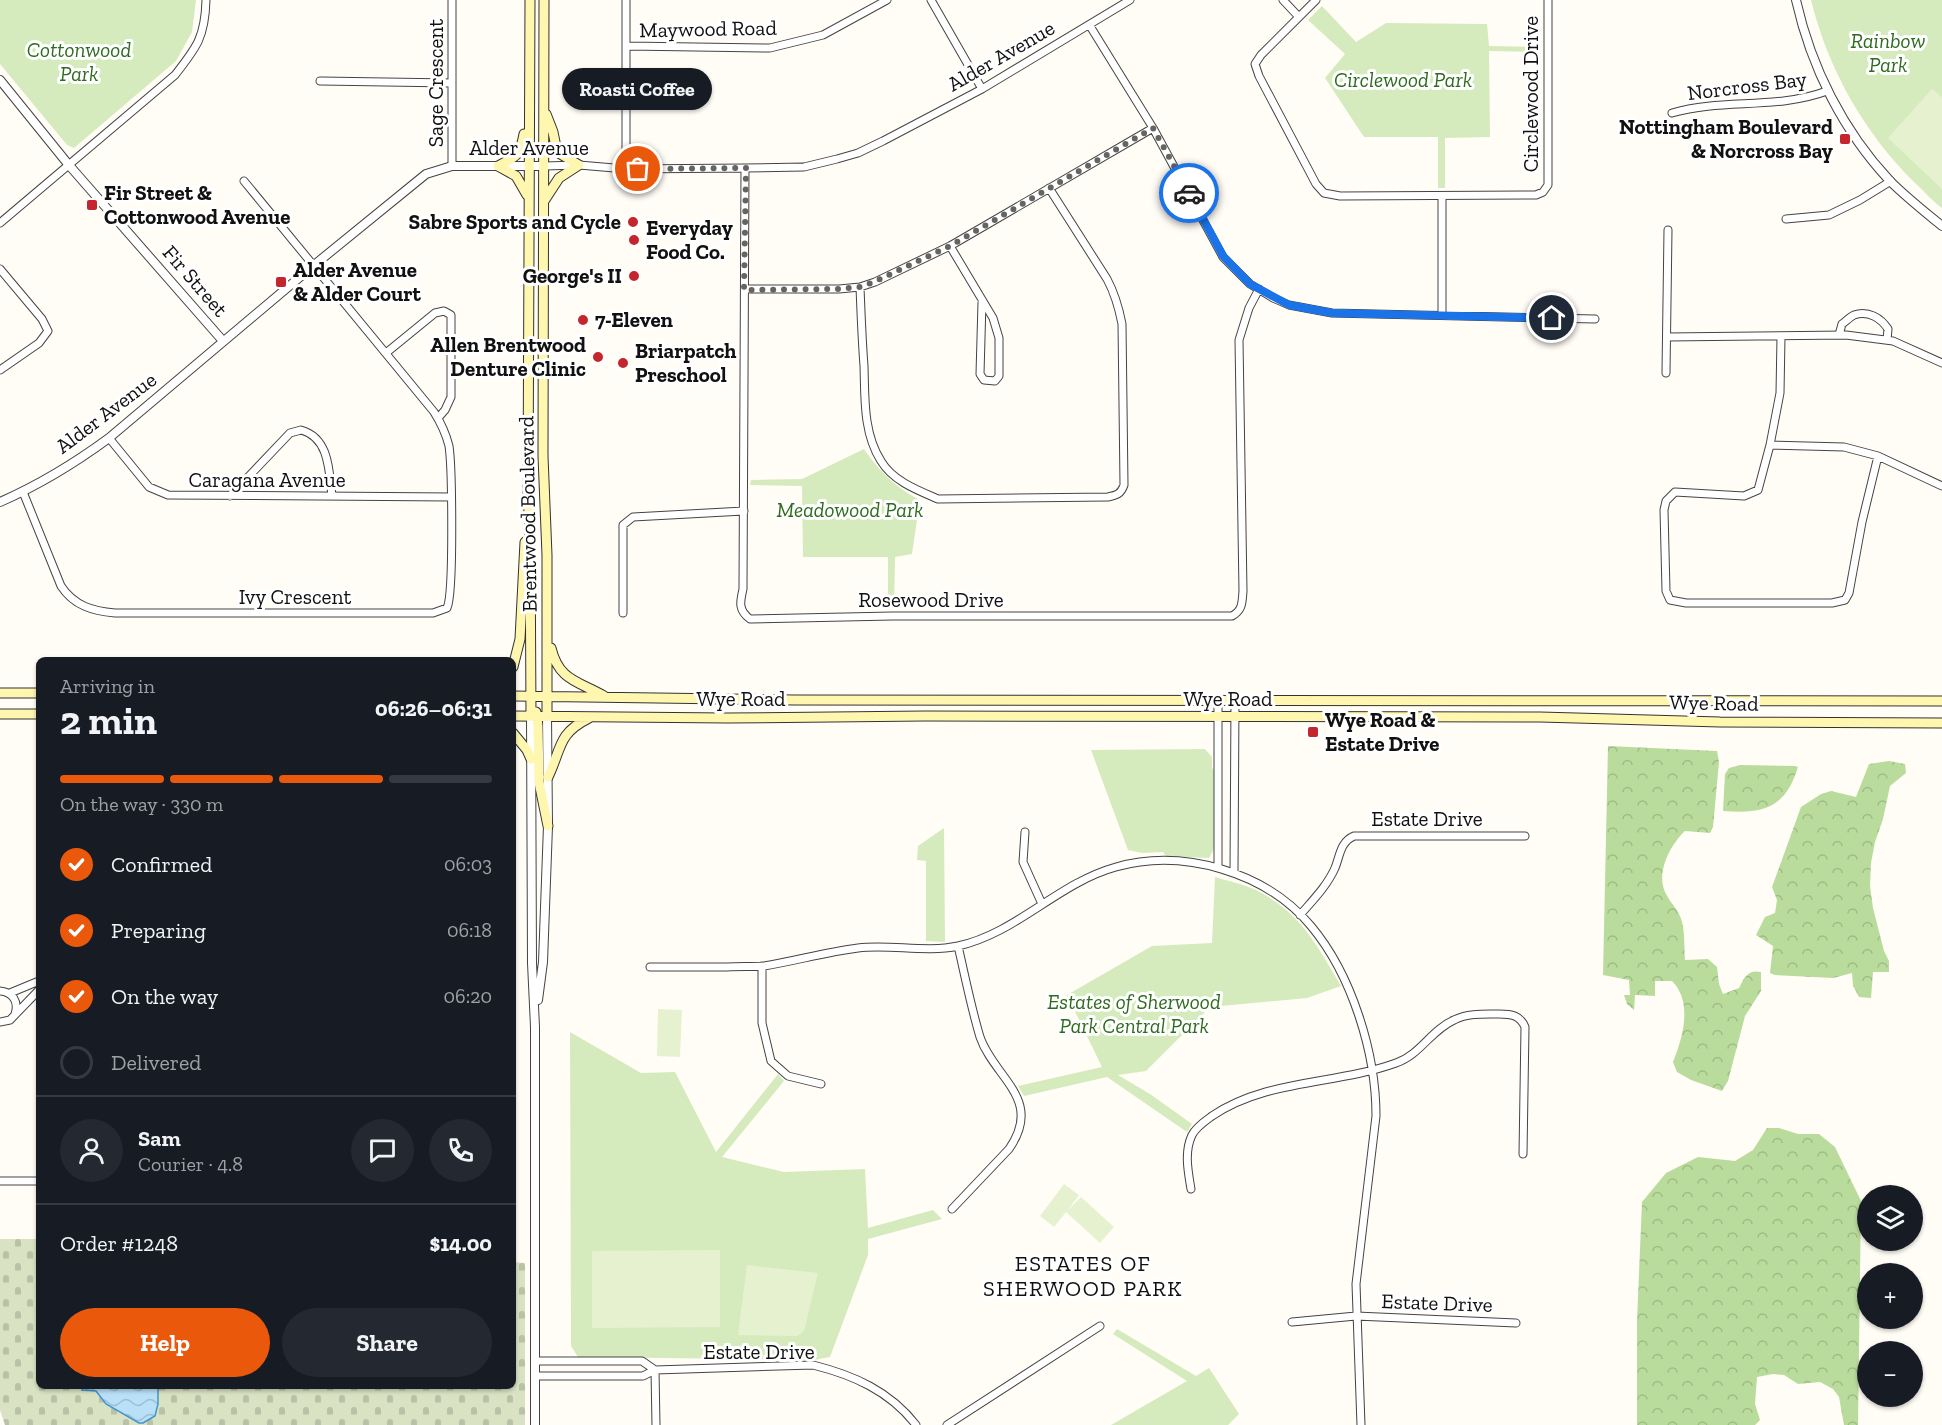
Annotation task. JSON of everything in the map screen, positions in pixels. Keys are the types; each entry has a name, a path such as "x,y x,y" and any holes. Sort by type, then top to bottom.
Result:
{"main road":[{"name":"Brentwood Boulevard","path":"530,0 528,492 530,696 534,716"},
{"name":"Brentwood Boulevard","path":"544,0 543,456 548,632 547,716"},
{"path":"544,109 553,132 557,152 579,165 559,178 544,201"},
{"path":"498,166 517,156 522,150 528,111"},
{"path":"498,166 516,176 529,198"},
{"path":"516,657 520,639 528,492"},
{"path":"548,632 559,671 607,698"},
{"path":"0,693 36,693"},
{"name":"Wye Road","path":"516,696 1218,701 1942,701"},
{"path":"0,714 36,714"},
{"name":"Wye Road","path":"516,716 1540,717 1720,722 1942,723"},
{"path":"534,716 539,782 548,826"},
{"path":"548,777 561,743 570,729 590,718 608,716"},
{"path":"516,737 531,759"}],"street":[{"path":"0,223 175,75 197,47 205,23 206,0"},
{"name":"Sage Crescent","path":"452,0 452,166"},
{"path":"626,0 626,169"},
{"name":"Maywood Road","path":"627,46 770,48 824,35 887,0"},
{"path":"931,0 982,89"},
{"name":"Alder Avenue","path":"0,502 23,492 87,454 109,438 426,174 452,166 579,165 626,169 804,167 858,153 982,89 1130,0"},
{"path":"1283,0 1299,17"},
{"name":"Circlewood Drive","path":"1316,0 1256,64 1259,76 1316,184 1324,193 1340,196 1536,195 1544,192 1548,185 1548,0"},
{"path":"1796,0 1808,42 1827,91 1866,150 1891,181 1942,226"},
{"path":"1090,26 1153,128 1223,256 1250,284 1289,305 1313,311 1595,319"},
{"name":"Fir Street","path":"0,80 69,164 223,341"},
{"path":"320,81 452,83"},
{"name":"Norcross Bay","path":"1672,113 1694,106 1782,102 1807,98 1827,91"},
{"path":"744,290 860,287 950,246 1153,128"},
{"name":"Rosewood Drive","path":"746,168 744,589 739,603 741,610 750,619 892,616 1232,616 1239,612 1243,591 1239,340 1249,308 1259,289"},
{"name":"Ivy Crescent","path":"23,492 65,593 79,605 96,610 115,613 433,614 443,611 449,604 451,497 449,448 444,430 438,418 386,353 244,181"},
{"path":"1786,219 1829,215 1891,181"},
{"path":"860,287 866,411 870,435 881,461 901,481 938,499 1116,496 1122,492 1124,485 1122,324 1119,308 1107,279 1049,188"},
{"path":"1442,196 1442,314"},
{"path":"1666,373 1668,230"},
{"path":"950,246 993,318 999,338 999,376 996,381 991,382 984,380 980,374 982,302"},
{"path":"0,269 42,319 48,331 39,343 0,370"},
{"path":"386,353 435,313 444,311 451,315 451,397 438,418"},
{"path":"1839,335 1842,324 1854,315 1874,315 1883,321 1888,329 1887,340"},
{"path":"1667,337 1839,335 1893,341 1942,363"},
{"path":"1781,337 1780,393 1758,490 1744,496 1675,492 1666,501 1664,510 1666,591 1670,600 1686,603 1839,603 1845,600 1849,593 1862,522 1878,456"},
{"path":"231,496 290,433 301,430 311,434 325,450 332,496"},
{"name":"Caragana Avenue","path":"109,438 149,487 155,491 176,496 451,497"},
{"path":"1770,445 1844,447 1878,456 1942,486"},
{"path":"623,613 623,525 633,517 744,511"},
{"path":"1218,701 1218,868"},
{"path":"1234,873 1235,701"},
{"name":"Brentwood Boulevard","path":"534,716 531,759 535,1425"},
{"name":"Brentwood Boulevard","path":"534,1027 543,962 548,826 547,716"},
{"path":"1025,832 1023,862 1042,904"},
{"name":"Estate Drive","path":"1300,915 1328,882 1341,848 1348,839 1354,836 1525,836"},
{"name":"Estate Drive","path":"650,967 762,966 860,948 957,946 996,932 1071,886 1097,873 1131,863 1167,861 1218,868 1234,873 1263,888 1300,915 1319,936 1343,976 1357,1014 1376,1089 1376,1116 1356,1284 1361,1425"},
{"path":"952,1209 1009,1149 1016,1139 1021,1117 1021,1106 1015,1091 981,1040 957,946"},
{"path":"762,966 762,1023 771,1061 788,1076 821,1084"},
{"path":"4,991 36,982"},
{"path":"4,991 13,997 17,1006 13,1016"},
{"path":"0,1022 10,1020 36,993"},
{"path":"1191,1189 1187,1165 1189,1142 1194,1132 1216,1113 1241,1099 1268,1090 1371,1070 1408,1058 1452,1021 1462,1017 1486,1014 1516,1015 1525,1027 1523,1154"},
{"path":"0,1182 36,1181"},
{"name":"Estate Drive","path":"1292,1322 1356,1316 1516,1323"},
{"path":"947,1425 1100,1326"},
{"name":"Estate Drive","path":"534,1361 642,1361 655,1370"},
{"name":"Estate Drive","path":"535,1376 643,1376 655,1370 813,1365 834,1370 874,1387 892,1400 916,1425"},
{"path":"655,1370 656,1425"}],"green space":[{"name":"Cottonwood Park","path":"0,0 196,0 192,32 176,61 74,148 67,145 0,64"},
{"name":"Rainbow Park","path":"1811,0 1942,0 1942,208 1897,164 1850,99 1827,51"},
{"name":"Circlewood Park","path":"1322,6 1356,42 1386,23 1487,24 1489,46 1540,47 1540,52 1489,51 1490,137 1445,138 1445,188 1438,188 1438,137 1364,137 1325,78 1345,54 1308,20"},
{"path":"1932,89 1942,97 1942,189 1888,138"},
{"name":"Meadowood Park","path":"864,449 889,478 920,500 912,554 895,557 894,608 888,609 888,557 803,557 802,486 750,485 751,480 802,479"},
{"path":"1608,746 1717,751 1719,762 1713,827 1710,833 1685,831 1679,837 1669,852 1662,878 1666,894 1682,922 1685,960 1708,959 1717,967 1723,994 1739,988 1750,973 1761,972 1761,991 1745,1016 1728,1081 1722,1091 1691,1080 1677,1072 1673,1062 1683,1031 1684,1009 1678,989 1672,981 1655,981 1655,996 1635,995 1634,1010 1627,1004 1624,995 1630,995 1629,980 1603,975"},
{"path":"1205,749 1212,757 1212,768 1215,770 1215,847 1209,858 1166,856 1163,852 1142,853 1128,850 1091,750"},
{"path":"1889,761 1905,764 1906,773 1890,786 1875,842 1870,886 1873,908 1884,951 1889,961 1889,972 1873,972 1871,998 1859,997 1853,986 1852,973 1833,978 1770,973 1773,946 1756,935 1765,917 1775,913 1777,900 1772,887 1801,807 1821,794 1831,791 1856,797 1869,764"},
{"path":"1740,765 1798,767 1786,792 1771,806 1750,811 1723,811 1725,774 1729,768"},
{"path":"944,828 945,942 926,941 926,861 917,860 918,846"},
{"name":"Estates of Sherwood Park Central Park","path":"1215,877 1256,890 1296,919 1315,943 1341,986 1307,998 1210,1007 1146,1071 1118,1075 1150,1094 1192,1124 1187,1132 1107,1077 1024,1096 1018,1086 1102,1067 1067,995 1152,946 1212,943"},
{"path":"658,1009 682,1010 680,1057 657,1056"},
{"path":"570,1032 641,1073 675,1072 716,1152 778,1074 784,1081 722,1157 784,1172 865,1169 868,1228 933,1210 942,1219 868,1239 868,1255 830,1357 814,1360 578,1357 571,1346"},
{"path":"1767,1128 1779,1128 1798,1134 1819,1134 1835,1147 1857,1193 1857,1251 1860,1251 1860,1263 1857,1263 1857,1329 1859,1329 1859,1341 1857,1341 1858,1425 1844,1425 1839,1397 1833,1389 1820,1382 1798,1384 1784,1375 1773,1374 1757,1377 1755,1404 1760,1420 1755,1425 1637,1425 1637,1321 1642,1202 1666,1173 1698,1157 1735,1161 1753,1150"},
{"path":"1064,1184 1079,1195 1068,1210 1081,1197 1114,1227 1100,1243 1066,1212 1054,1227 1040,1216"},
{"path":"0,1239 36,1239 36,1389 516,1389 516,1262 525,1263 525,1425 5,1425 0,1410"},
{"path":"720,1250 720,1327 592,1328 592,1251"},
{"path":"747,1265 818,1273 804,1331 797,1336 738,1335"},
{"path":"1117,1329 1196,1376 1209,1368 1239,1414 1228,1425 1111,1425 1187,1381 1113,1334"}],"water":[{"path":"158,1389 155,1416 139,1423 106,1404 96,1391 82,1390"}],"way so far":[{"path":"638,169 746,168 744,290 839,289 860,287 874,282 950,246 1153,128 1189,193"}],"place":[{"name":"Nottingham Boulevard & Norcross Bay","path":"1845,139"},
{"name":"Roasti Coffee","path":"638,169"},
{"name":"Fir Street & Cottonwood Avenue","path":"92,205"},
{"name":"Sabre Sports and Cycle","path":"633,222"},
{"name":"Everyday Food Co.","path":"634,240"},
{"name":"George's II","path":"634,276"},
{"name":"Alder Avenue & Alder Court","path":"281,282"},
{"name":"7-Eleven","path":"583,320"},
{"name":"Allen Brentwood Denture Clinic","path":"598,357"},
{"name":"Briarpatch Preschool","path":"623,363"},
{"name":"Wye Road & Estate Drive","path":"1313,732"}],"district":[{"name":"ESTATES OF SHERWOOD PARK","path":"1083,1276"}],"route":[{"path":"1189,193 1223,256 1250,284 1289,305 1332,313 1552,318"}]}
